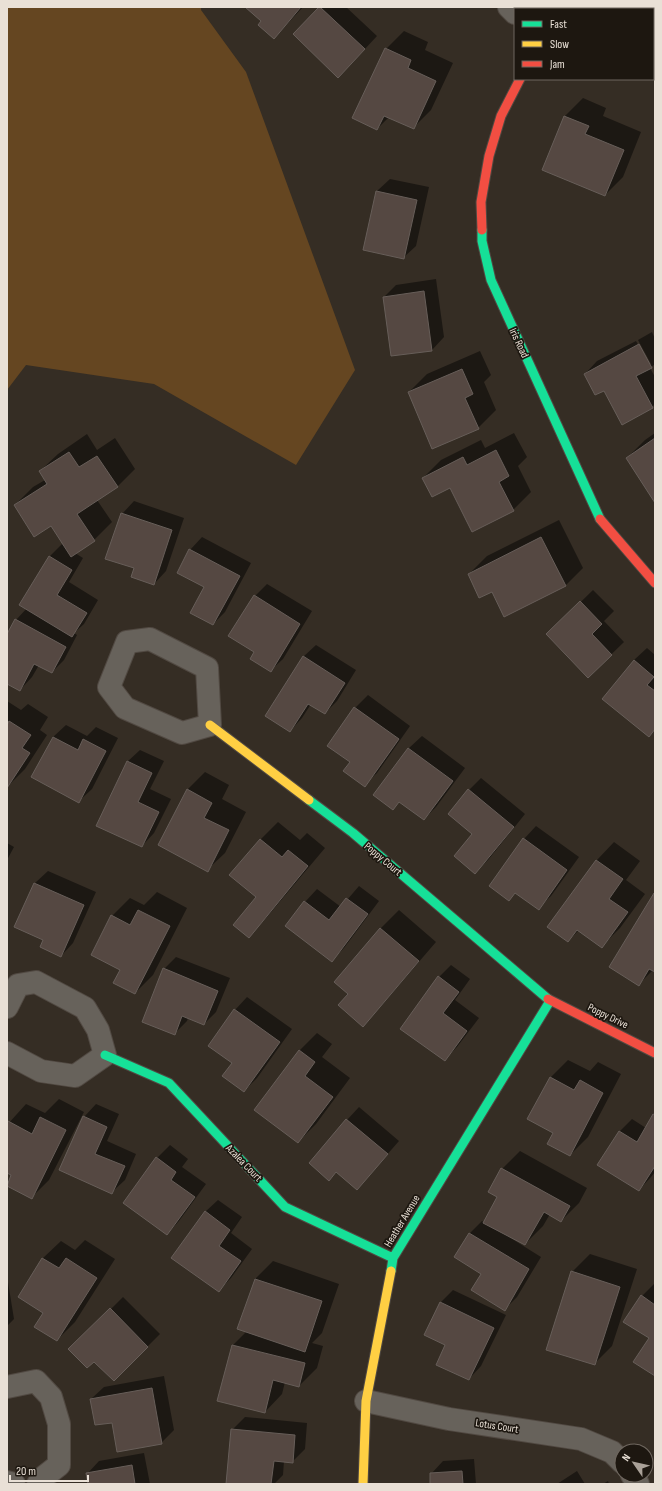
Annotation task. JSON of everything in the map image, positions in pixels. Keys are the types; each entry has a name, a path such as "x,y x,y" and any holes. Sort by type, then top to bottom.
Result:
{"street":[{"name":"Iris Road","path":"519,80 501,116 489,156 481,202 482,241 491,280 602,522 655,583"},
{"path":"150,639 207,668 210,725 182,733 125,708 109,686 127,642 150,639"},
{"name":"Poppy Court","path":"210,725 353,833 550,1000"},
{"path":"7,1007 18,985 36,982 85,1008 98,1030 105,1055 75,1076 42,1071 7,1054"},
{"name":"Poppy Drive","path":"550,1000 655,1053"},
{"name":"Heather Avenue","path":"363,1484 366,1401 393,1258 550,1000"},
{"name":"Azalea Court","path":"105,1055 168,1083 285,1207 393,1258"},
{"path":"7,1387 36,1381 52,1397 59,1424 59,1465 45,1476 38,1484"},
{"name":"Lotus Court","path":"366,1401 449,1419 581,1439 614,1454"},
{"path":"7,1482 14,1484"}],"shaded area":[{"path":"7,7 201,7 201,10 246,72 355,370 296,465 154,384 26,365 7,390"}],"building":[{"path":"245,7 301,7 274,39 258,25 261,21"},
{"path":"319,7 365,49 338,78 293,34"},
{"path":"385,48 411,60 408,68 436,81 414,129 384,116 377,130 352,118"},
{"path":"564,116 589,126 585,134 624,150 605,196 542,170"},
{"path":"376,191 417,200 404,259 363,250"},
{"path":"424,291 432,351 391,356 383,297"},
{"path":"639,344 652,368 636,376 653,408 622,425 604,391 595,395 584,374"},
{"path":"462,369 473,394 465,398 479,429 432,449 408,392"},
{"path":"655,438 655,503 626,458"},
{"path":"496,450 509,476 499,482 514,511 472,532 450,488 432,497 422,478 463,457 467,465"},
{"path":"69,452 79,467 97,456 118,487 77,514 95,541 71,557 51,526 34,537 14,505 47,484 39,471"},
{"path":"121,513 172,530 154,585 131,577 134,568 105,559"},
{"path":"541,537 566,586 504,617 492,592 479,598 468,574"},
{"path":"189,549 240,576 213,625 190,613 204,587 177,573"},
{"path":"49,556 72,570 57,595 87,613 72,637 19,605"},
{"path":"254,595 300,624 271,672 250,659 254,652 228,636"},
{"path":"580,601 602,624 592,634 612,655 588,678 546,634"},
{"path":"15,619 66,647 52,673 34,664 20,691 7,684 7,634"},
{"path":"303,656 345,683 325,714 308,704 290,732 265,716"},
{"path":"634,660 654,677 647,685 655,691 655,729 649,737 602,699"},
{"path":"354,707 399,739 365,787 343,771 350,762 327,746"},
{"path":"9,721 31,735 22,748 30,753 7,788 7,725"},
{"path":"53,737 78,750 83,739 106,751 79,803 31,777"},
{"path":"408,748 453,781 424,820 399,802 393,810 373,795"},
{"path":"127,761 152,773 138,802 159,812 142,847 96,826"},
{"path":"187,789 212,803 204,818 229,830 208,872 158,845"},
{"path":"468,789 514,827 475,874 454,856 472,834 448,814"},
{"path":"523,838 567,870 539,910 515,893 509,901 489,886"},
{"path":"260,839 282,857 288,850 308,866 249,938 233,925 256,897 229,875"},
{"path":"596,860 623,879 609,899 628,912 602,948 577,930 568,942 547,927"},
{"path":"34,883 84,905 61,957 40,947 43,940 14,927"},
{"path":"654,893 655,972 649,969 639,986 609,967"},
{"path":"346,898 368,914 332,962 285,926 304,901 329,920"},
{"path":"138,910 170,926 135,994 113,983 120,970 91,955 111,915 130,925"},
{"path":"380,928 419,961 363,1027 338,1005 348,994 334,982"},
{"path":"163,968 218,991 204,1025 182,1016 175,1035 142,1022"},
{"path":"438,976 459,992 443,1013 467,1031 445,1061 400,1029"},
{"path":"234,1009 280,1042 244,1092 222,1076 232,1063 208,1046"},
{"path":"299,1050 315,1062 305,1076 333,1097 298,1143 254,1110"},
{"path":"550,1077 574,1090 580,1080 603,1093 570,1156 547,1144 553,1133 527,1119"},
{"path":"653,1114 655,1115 655,1166 639,1191 597,1165 619,1131 637,1142"},
{"path":"83,1116 107,1127 95,1154 125,1166 112,1194 59,1170"},
{"path":"40,1117 66,1130 32,1199 7,1186 11,1175 7,1173 7,1123 8,1121 32,1134"},
{"path":"346,1119 388,1154 357,1190 336,1172 329,1181 309,1163"},
{"path":"156,1157 176,1172 171,1180 195,1197 167,1235 123,1203"},
{"path":"501,1168 570,1206 561,1222 544,1212 525,1245 483,1223 497,1197 488,1192"},
{"path":"205,1211 230,1230 219,1246 241,1261 219,1292 171,1258"},
{"path":"469,1233 529,1269 505,1311 471,1290 481,1274 454,1257"},
{"path":"42,1258 59,1268 66,1258 97,1278 57,1341 34,1327 43,1313 18,1297"},
{"path":"571,1271 620,1287 595,1365 546,1350"},
{"path":"255,1279 322,1301 305,1352 237,1329"},
{"path":"641,1295 655,1305 655,1376 633,1362 649,1338 623,1322"},
{"path":"440,1302 494,1328 469,1380 436,1365 445,1345 424,1335"},
{"path":"110,1308 148,1347 114,1381 94,1362 87,1368 68,1349"},
{"path":"232,1345 305,1363 299,1387 273,1380 265,1413 217,1401"},
{"path":"152,1388 162,1444 117,1452 112,1423 95,1425 90,1399"},
{"path":"231,1429 295,1435 293,1463 274,1461 271,1484 226,1484"},
{"path":"132,1465 135,1484 88,1484 86,1473"},
{"path":"462,1471 463,1484 430,1484 430,1473"}],"traffic: fast":[{"path":"482,230 482,241 491,280 600,519"},
{"path":"309,800 353,833 548,999"},
{"path":"391,1271 393,1258 550,1001"},
{"path":"105,1055 169,1083 285,1207 393,1258"}],"traffic: slow":[{"path":"210,725 309,800"},
{"path":"363,1484 366,1401 391,1271"}],"traffic: jam":[{"path":"482,230 481,202 489,156 501,116 519,80"},
{"path":"600,519 655,583"},
{"path":"548,999 655,1053"}]}
